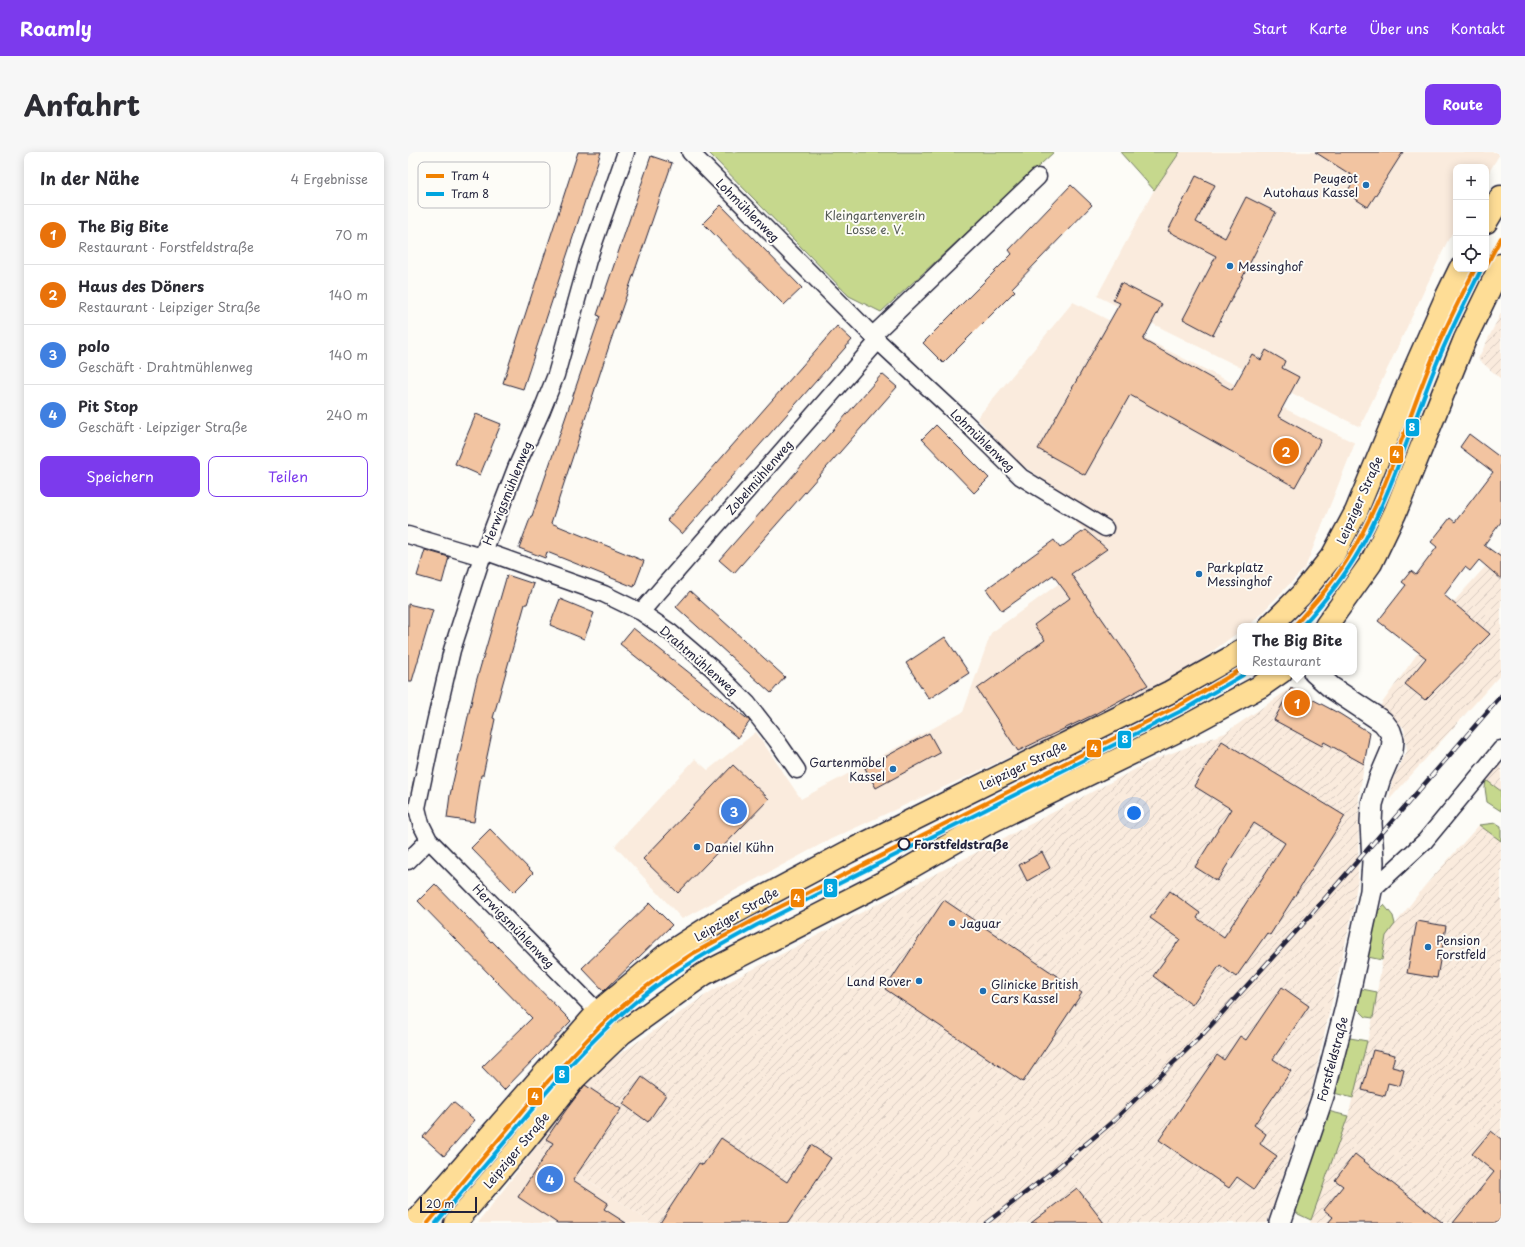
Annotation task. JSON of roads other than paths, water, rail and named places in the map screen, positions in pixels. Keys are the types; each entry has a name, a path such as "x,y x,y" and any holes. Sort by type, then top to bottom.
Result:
{"main road":[{"path":"1489,217 1501,197"},
{"path":"1328,623 1371,563 1395,513 1464,339 1501,265"},
{"name":"Leipziger Straße","path":"1274,623 1301,595 1333,555 1356,512 1419,359 1459,272"},
{"name":"Leipziger Straße","path":"414,1223 598,1012 666,955 717,922 853,850 1170,692 1237,653"},
{"name":"Leipziger Straße","path":"455,1223 523,1143 575,1078 622,1033 704,974 890,879 986,824 1189,725 1261,686 1277,675"}],"street":[{"name":"Herwigsmühlenweg","path":"598,1012 429,840 421,824 417,808 452,650 483,554 516,468 556,375 588,260 626,152"},
{"name":"Lohmühlenweg","path":"690,152 875,338 965,422 1021,477 1105,528"},
{"path":"875,338 1038,177"},
{"name":"Zobelmühlenweg","path":"641,612 875,338"},
{"name":"Drahtmühlenweg","path":"408,536 483,554 604,594 641,612 676,638 712,668 748,704 777,741 797,770"},
{"name":"Forstfeldstraße","path":"1280,1223 1323,1096 1346,1007 1371,891 1373,862 1371,823 1372,804 1380,778 1392,750 1393,740 1390,731 1383,722 1332,688 1317,675"},
{"path":"1371,891 1425,841 1501,749"},
{"path":"408,861 429,840"}],"railway":[{"path":"986,1223 1051,1173 1111,1123 1203,1034 1301,926 1501,696"}],"tram line":[{"name":"4","path":"1489,260 1501,238"},
{"name":"4","path":"1297,623 1335,577 1360,537 1383,488 1436,350 1474,272"},
{"name":"8","path":"1305,623 1339,581 1353,561 1371,529 1391,483 1441,353 1480,272"},
{"name":"4","path":"428,1223 549,1080 601,1025 635,995 671,968 692,954 754,920 1182,704 1237,672"},
{"name":"8","path":"436,1223 578,1056 623,1012 653,988 682,968 757,925 1185,709 1243,675"}],"place":[{"name":"Peugeot Autohaus Kassel","path":"1366,185"},
{"name":"Messinghof","path":"1230,266"},
{"name":"Haus des Döners","path":"1286,451"},
{"name":"Parkplatz Messinghof","path":"1199,574"},
{"name":"The Big Bite","path":"1297,703"},
{"name":"Gartenmöbel Kassel","path":"893,769"},
{"name":"polo","path":"734,811"},
{"name":"Forstfeldstraße","path":"904,844"},
{"name":"Daniel Kühn","path":"697,847"},
{"name":"Jaguar","path":"952,923"},
{"name":"Pension Forstfeld","path":"1428,947"},
{"name":"Land Rover","path":"919,981"},
{"name":"Glinicke British Cars Kassel","path":"983,991"},
{"name":"Pit Stop","path":"550,1179"}],"park label":[{"name":"Kleingartenverein Losse e. V.","path":"875,222"}]}
